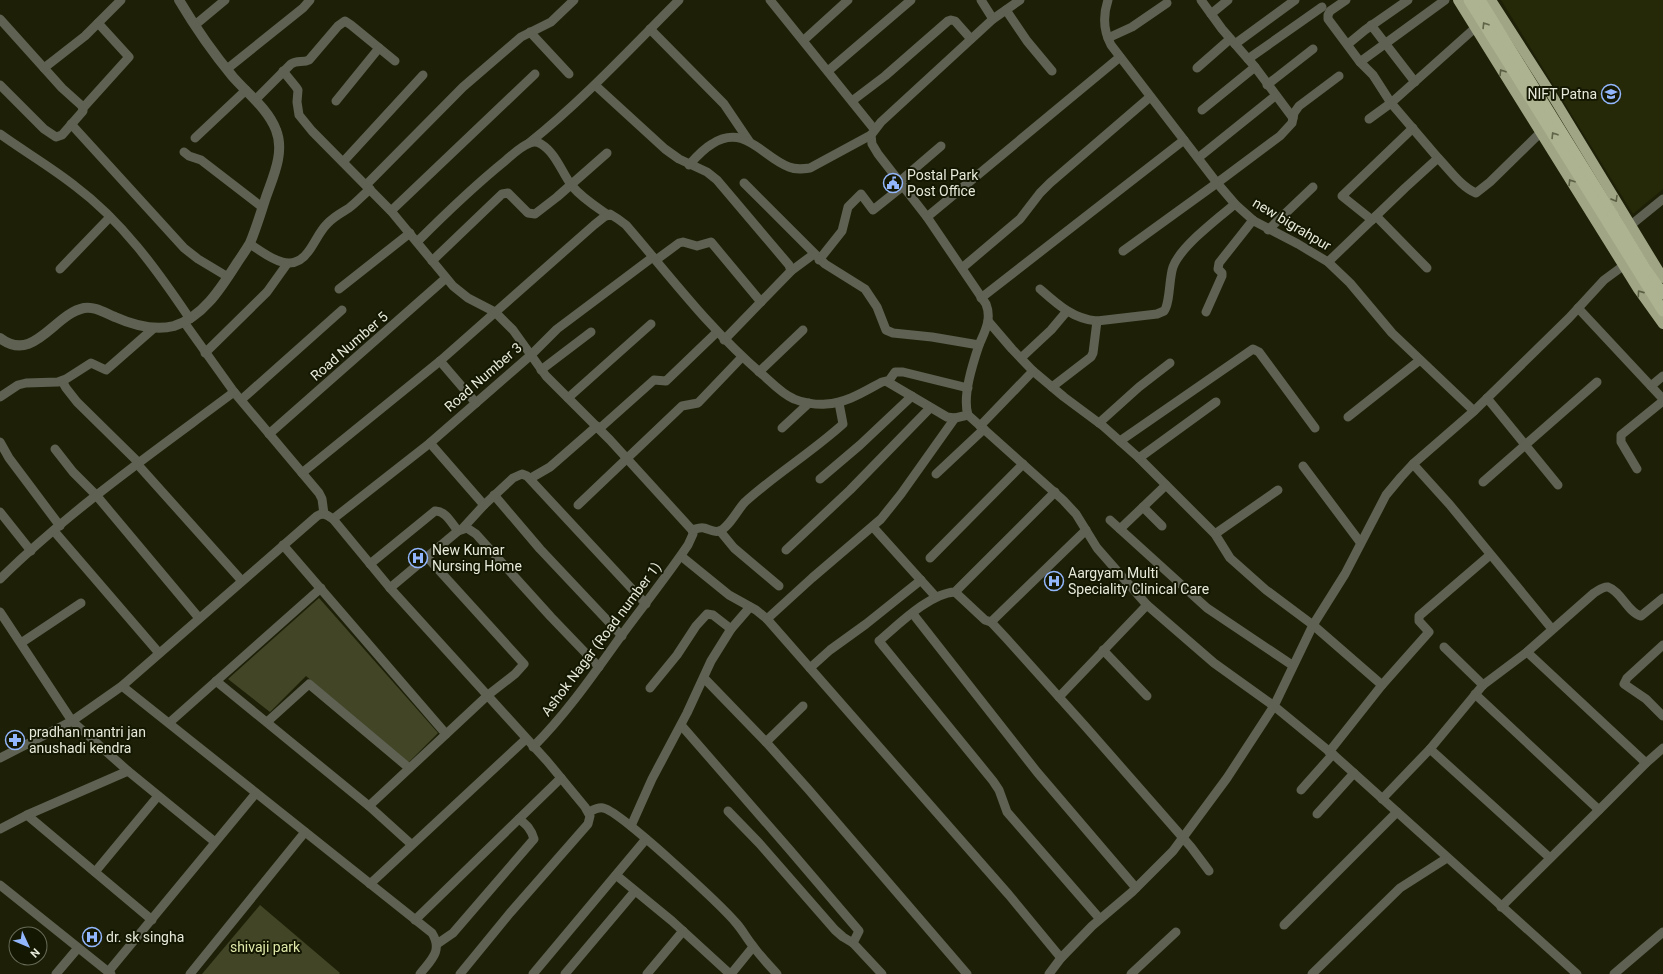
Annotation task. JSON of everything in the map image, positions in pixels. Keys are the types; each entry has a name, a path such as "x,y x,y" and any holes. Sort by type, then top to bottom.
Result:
{"highway":[{"path":"1469,0 1663,311"},
{"path":"1480,0 1612,215 1663,294"}],"main road":[{"path":"1458,0 1623,266 1663,324"},
{"path":"1491,0 1550,92 1663,278"}],"street":[{"path":"44,68 74,45 121,0"},
{"path":"0,338 15,346 31,343 74,312 84,308 92,308 139,326 154,328 172,326 187,320 201,310 216,294 250,244 277,164 280,141 270,118 227,69 179,0"},
{"path":"195,25 225,0"},
{"path":"227,69 304,8 310,0"},
{"path":"250,244 270,257 287,264 293,264 303,258 328,223 356,203 368,187 463,87 521,37 551,22 574,0"},
{"path":"417,242 448,211 491,172 559,118 595,85 679,0"},
{"path":"804,40 848,0"},
{"path":"828,71 911,0"},
{"path":"981,0 993,19"},
{"path":"689,165 712,143 726,138 737,138 749,141 788,167 799,169 810,168 873,132 993,19 1020,0"},
{"name":"new bigrahpur","path":"1108,0 1104,14 1108,38 1120,57 1217,184 1235,204 1253,220 1268,230 1298,244 1328,262 1350,284 1392,333 1474,411"},
{"path":"1201,0 1232,42 1255,67 1275,96 1293,118"},
{"path":"1211,14 1228,0"},
{"path":"1197,68 1232,42 1295,0"},
{"path":"1322,7 1330,11 1346,0"},
{"path":"1348,44 1371,25 1408,0"},
{"path":"1360,62 1445,0"},
{"path":"775,2 852,101 873,132 872,144 878,154 927,217 962,268 989,312 968,388 966,404 968,415 1055,492 1076,514 1102,554 1147,606 1214,663 1274,706 1331,753 1574,973"},
{"path":"1108,38 1132,27 1166,3"},
{"path":"1248,59 1322,7"},
{"path":"1322,7 1360,62 1372,75 1391,102 1438,158 1472,191 1476,193 1490,182 1540,133"},
{"path":"1006,10 1027,41 1052,71"},
{"path":"0,19 44,68 83,108"},
{"path":"255,100 294,62 305,62 309,60 338,26 345,21 396,61"},
{"path":"852,101 885,76 948,21 954,21 971,39"},
{"path":"0,85 52,136 59,137 128,57 98,23"},
{"path":"1371,25 1415,82"},
{"path":"1369,119 1415,82 1475,28"},
{"path":"650,30 724,104 749,141"},
{"path":"530,32 569,74"},
{"path":"336,101 379,48"},
{"path":"1268,85 1313,49"},
{"path":"927,217 1120,57"},
{"path":"1202,110 1255,67"},
{"path":"283,72 298,90 296,102 299,115 316,136 391,211 446,278 460,292 495,312 513,330 541,370 627,458 692,530 700,528 720,531 734,548 779,586"},
{"path":"391,211 535,74"},
{"path":"343,162 423,75"},
{"path":"1123,251 1217,184 1280,136 1290,126 1299,106 1339,76"},
{"path":"595,85 665,150 689,165 707,172 717,180 785,260 791,271"},
{"path":"195,138 246,90"},
{"path":"1198,158 1275,96"},
{"path":"962,268 1020,219 1050,182 1150,97"},
{"path":"71,124 184,248 198,260 228,277"},
{"path":"1413,128 1342,196 1374,218 1427,268"},
{"path":"2,138 76,186 131,240 163,278 205,353 234,392 319,493 322,499 324,514"},
{"path":"981,298 1184,140"},
{"path":"529,143 536,142 541,144 548,150 571,185 580,195 608,215 614,216 626,225 724,340 784,393 794,399 809,403 826,404 839,402 882,382 888,382 947,417 955,418 968,415"},
{"path":"724,340 791,271 817,257 842,231 848,207 861,194 873,210 941,146"},
{"path":"184,152 189,156 201,160 262,207"},
{"path":"432,261 502,194 508,193 528,213 535,214 607,153"},
{"path":"1328,262 1438,158"},
{"path":"744,183 817,257 838,274 852,280 865,289 877,307 886,330 893,333 932,337 979,345"},
{"path":"1268,230 1313,186"},
{"path":"1609,243 1663,199"},
{"path":"1040,289 1067,311 1081,318 1097,321 1157,314 1164,311 1171,272 1178,257 1235,204"},
{"path":"302,473 440,361 608,215"},
{"path":"60,269 110,218"},
{"path":"1206,312 1222,276 1222,273 1218,269 1219,263 1253,220"},
{"path":"339,289 410,233"},
{"name":"Road Number 3","path":"332,519 430,443 531,355 553,332 579,312 679,243 683,242 696,246 711,242 761,302"},
{"path":"205,353 267,292 287,264"},
{"path":"1053,972 1061,958 1100,919 1136,888 1173,851 1227,778 1274,706 1292,665 1313,625 1345,574 1360,542 1386,495 1413,464 1474,411 1578,308 1604,280 1623,266"},
{"name":"Road Number 5","path":"269,434 446,278"},
{"path":"1578,308 1663,400 1621,435 1621,442 1638,469"},
{"path":"241,400 342,310"},
{"path":"1021,358 1051,330 1067,311"},
{"path":"988,320 1033,371 1098,422 1139,458 1215,534 1230,558 1266,590 1313,625 1382,685"},
{"path":"1052,387 1091,357 1093,353 1097,321"},
{"path":"568,398 651,324"},
{"path":"0,397 26,383 62,381 91,363 94,363 104,370 109,369 154,328"},
{"path":"759,372 803,330"},
{"path":"541,370 591,332"},
{"path":"531,478 550,467 654,380 666,381 717,332"},
{"path":"1120,441 1253,349 1259,352 1314,428"},
{"path":"578,505 682,406 698,403 742,357"},
{"path":"1348,417 1420,360"},
{"path":"440,361 476,403"},
{"path":"1098,422 1139,387 1170,364"},
{"path":"936,474 982,428 1033,371"},
{"path":"888,382 894,372 903,372 968,388"},
{"path":"1651,386 1663,376"},
{"path":"62,381 77,402 139,463 140,466 242,581"},
{"path":"1483,482 1597,382"},
{"path":"0,579 96,495 234,392"},
{"path":"820,479 860,445 912,396"},
{"path":"1487,398 1558,485"},
{"path":"720,531 726,526 743,504 772,478 812,450 843,424 839,402"},
{"path":"1139,458 1216,402"},
{"path":"782,428 809,403"},
{"path":"786,550 850,490 930,408"},
{"path":"767,619 812,578 873,527 892,507 955,418"},
{"path":"0,442 9,458 57,529 159,653"},
{"path":"430,443 484,504"},
{"path":"55,448 80,481 96,495 199,618"},
{"path":"930,558 1023,464"},
{"path":"1413,464 1450,505 1552,629"},
{"path":"1303,466 1360,542"},
{"path":"390,588 460,530 484,504 518,475 522,474 531,478 646,604"},
{"path":"1120,529 1166,485"},
{"path":"1215,534 1278,490"},
{"path":"955,592 1055,492"},
{"path":"494,496 540,549 622,636"},
{"path":"1143,507 1162,526"},
{"path":"370,564 435,511 441,512 460,530"},
{"path":"0,512 31,551"},
{"path":"0,758 72,721 122,686 283,544 317,516 324,514 332,519 390,588 488,695 561,778 590,816 588,824 510,913 460,974"},
{"path":"1110,520 1207,608 1292,665"},
{"path":"873,527 936,597"},
{"path":"460,530 467,528 476,534 551,617 599,667"},
{"name":"Ashok Nagar (Road number 1)","path":"533,747 562,715 646,604 688,545 693,534 692,530"},
{"path":"991,622 1086,530"},
{"path":"283,544 446,734"},
{"path":"1301,790 1382,685 1429,632 1419,621 1419,616 1490,555"},
{"path":"681,556 728,594 750,606 767,619 1009,895 1061,958"},
{"path":"370,806 488,695 515,674 524,664 427,557"},
{"path":"810,668 830,650 866,624 921,580"},
{"path":"1382,799 1430,749 1483,685 1527,652 1594,593 1608,587 1638,616 1644,615 1663,598"},
{"path":"169,723 321,588"},
{"path":"1100,919 1007,812 999,790 993,780 880,641 936,597 949,592 955,592 985,620 991,622 1183,838 1209,871"},
{"path":"21,643 81,602"},
{"path":"631,826 652,779 681,725 722,642 750,606"},
{"path":"1059,697 1147,606"},
{"path":"650,688 677,655 704,616 710,614 731,629"},
{"path":"913,614 1037,772 1136,888"},
{"path":"1,617 21,643 72,721 128,771 215,842"},
{"path":"1663,645 1627,678 1624,684 1646,699 1663,716"},
{"path":"1444,647 1483,685"},
{"path":"1103,650 1147,696"},
{"path":"1527,652 1646,762"},
{"path":"704,678 766,742 880,871 967,974"},
{"path":"216,681 370,806 411,844"},
{"path":"267,722 309,684 409,768"},
{"path":"122,686 432,933 437,944 436,952 420,974"},
{"path":"1475,694 1600,810"},
{"path":"766,742 803,706"},
{"path":"681,725 859,931 853,943"},
{"path":"370,884 411,844 526,739"},
{"path":"1501,906 1600,810 1646,762 1663,748"},
{"path":"1430,749 1550,858"},
{"path":"0,829 27,815 128,771"},
{"path":"1317,814 1354,773"},
{"path":"415,920 561,778"},
{"path":"0,885 110,973 256,793"},
{"path":"95,872 158,796"},
{"path":"588,812 598,808 611,810 631,826 720,906 736,923 753,947 777,974"},
{"path":"728,811 759,843 835,930 853,943 882,974"},
{"path":"1284,925 1397,812"},
{"path":"27,815 152,920"},
{"path":"437,944 453,933 534,839 532,832 527,825 519,819"},
{"path":"190,974 305,832"},
{"path":"533,974 646,839"},
{"path":"1312,974 1400,888 1447,858"},
{"path":"616,875 683,931 730,974 753,947"},
{"path":"565,974 635,891"},
{"path":"647,974 683,931"},
{"path":"1131,974 1176,932"},
{"path":"1614,974 1663,932"},
{"path":"56,974 78,948"}],"shaded area":[{"name":"NIFT Patna","path":"1501,0 1663,0 1663,189 1633,214"}],"green space":[{"path":"319,598 438,733 408,763 306,676 270,712 228,679"},
{"name":"shivaji park","path":"260,905 340,973 202,974"}],"place":[{"name":"NIFT Patna","path":"1611,94"},
{"name":"Postal Park Post Office","path":"893,183"},
{"name":"New Kumar Nursing Home","path":"418,558"},
{"name":"Aargyam Multi Speciality Clinical Care","path":"1054,581"},
{"name":"pradhan mantri jan anushadi kendra","path":"15,740"},
{"name":"dr. sk singha","path":"92,937"}]}
